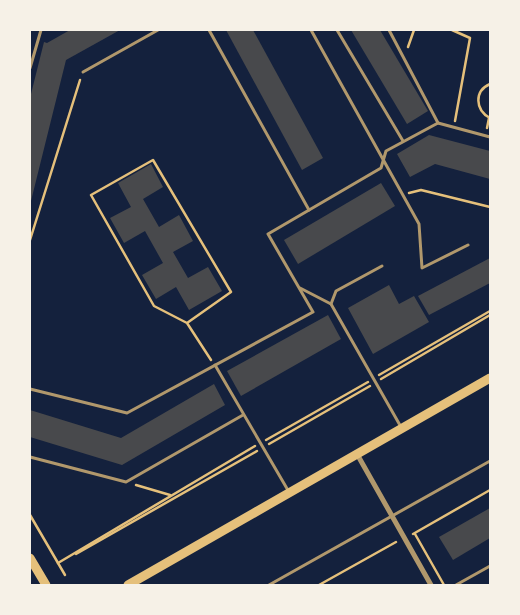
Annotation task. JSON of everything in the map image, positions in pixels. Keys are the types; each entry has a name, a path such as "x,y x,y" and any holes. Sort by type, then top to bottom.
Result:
{"main road":[{"path":"128,585 490,378"},
{"path":"30,558 46,585"}],"street":[{"path":"357,453 431,585"}],"lane":[{"path":"30,68 41,30"},
{"path":"83,72 158,30"},
{"path":"209,30 309,210"},
{"path":"311,30 419,224 422,268 468,245"},
{"path":"337,30 404,141"},
{"path":"389,30 438,123"},
{"path":"30,389 127,413 313,312 268,234 381,168 386,151 438,123 490,137"},
{"path":"331,304 336,291 382,266"},
{"path":"299,288 331,304 402,428"},
{"path":"215,365 289,492"},
{"path":"30,457 126,482 243,415"},
{"path":"269,585 490,461"},
{"path":"456,585 490,566"}],"path":[{"path":"404,57 414,30"},
{"path":"452,30 470,38 454,128"},
{"path":"30,240 83,72"},
{"path":"490,84 481,90 478,100 481,111 490,118"},
{"path":"187,323 231,292 153,160 91,195 154,306 187,323 215,365"},
{"path":"403,195 421,190 490,207"},
{"path":"76,554 262,448 490,310"},
{"path":"58,563 259,443 376,380 490,315"},
{"path":"126,482 170,496"},
{"path":"30,515 65,575"},
{"path":"415,534 444,585"}],"building":[{"path":"70,30 120,30 66,60 30,205 30,98 44,42 47,43"},
{"path":"226,30 253,30 323,158 302,170"},
{"path":"351,30 380,30 428,111 407,124"},
{"path":"429,135 490,151 490,179 435,164 410,177 397,154"},
{"path":"151,164 163,187 143,199 159,227 179,215 193,241 173,252 188,278 208,267 222,291 189,310 176,287 156,299 142,275 163,263 145,231 124,243 110,218 131,207 118,183"},
{"path":"381,183 395,206 298,264 284,240"},
{"path":"490,258 490,283 429,315 418,296"},
{"path":"389,285 399,304 414,296 429,322 373,354 348,308"},
{"path":"328,315 341,339 241,396 227,371"},
{"path":"214,384 225,405 122,465 30,437 30,410 121,438"},
{"path":"490,508 490,538 453,560 439,537"}]}
